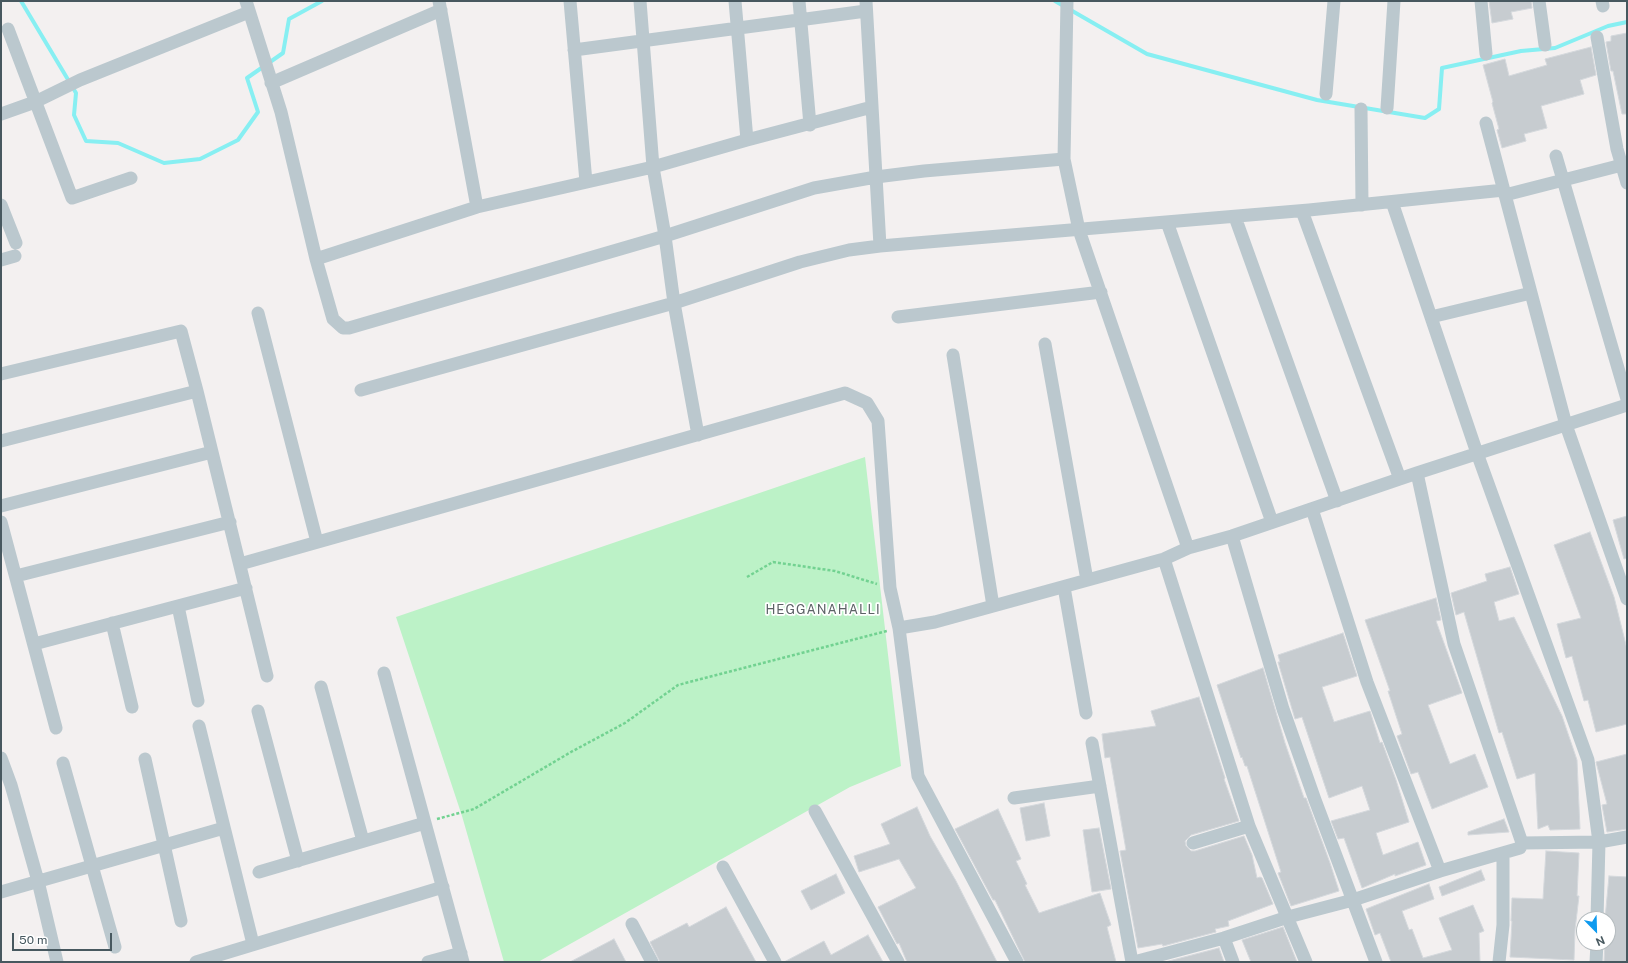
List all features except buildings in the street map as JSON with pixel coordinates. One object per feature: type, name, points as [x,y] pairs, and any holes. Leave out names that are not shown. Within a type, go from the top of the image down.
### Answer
[{"type":"street","points":[[570,1],[586,182]]},
{"type":"street","points":[[640,1],[653,167],[665,236],[674,303],[698,435]]},
{"type":"street","points":[[735,1],[747,140]]},
{"type":"street","points":[[799,1],[810,124]]},
{"type":"street","points":[[1326,94],[1334,1]]},
{"type":"street","points":[[1387,108],[1394,1]]},
{"type":"street","points":[[1481,1],[1486,54]]},
{"type":"street","points":[[1539,1],[1545,45]]},
{"type":"street","points":[[270,78],[440,6],[477,207]]},
{"type":"street","points":[[574,50],[801,20],[866,6],[880,246]]},
{"type":"street","points":[[1,114],[35,102],[79,81],[248,7],[281,112],[316,259],[333,319],[343,328],[349,328],[665,236],[800,191],[924,170],[1064,159]]},
{"type":"street","points":[[1067,7],[1064,159],[1079,230],[1188,548]]},
{"type":"street","points":[[8,30],[72,198],[131,178]]},
{"type":"street","points":[[1597,37],[1617,149],[1627,183]]},
{"type":"street","points":[[316,259],[477,207],[653,167],[747,140],[872,108]]},
{"type":"street","points":[[1361,109],[1362,205]]},
{"type":"street","points":[[1486,123],[1566,425],[1627,599]]},
{"type":"street","points":[[1556,156],[1627,399]]},
{"type":"street","points":[[361,390],[674,303],[800,262],[849,250],[880,246],[1235,217],[1504,192],[1563,180],[1622,165]]},
{"type":"street","points":[[1392,202],[1477,453],[1588,760],[1599,842],[1597,911]]},
{"type":"street","points":[[1,205],[15,250],[1,260]]},
{"type":"street","points":[[1302,211],[1400,478]]},
{"type":"street","points":[[1235,217],[1337,501]]},
{"type":"street","points":[[1166,222],[1272,522]]},
{"type":"street","points":[[898,318],[1101,292]]},
{"type":"street","points":[[1431,317],[1531,293]]},
{"type":"street","points":[[258,313],[317,542]]},
{"type":"street","points":[[1,374],[181,331],[198,391],[267,676]]},
{"type":"street","points":[[1045,344],[1087,580]]},
{"type":"street","points":[[953,354],[993,606]]},
{"type":"street","points":[[1,441],[198,391]]},
{"type":"street","points":[[240,564],[845,392],[866,403],[878,421],[890,588],[899,628],[918,776],[1017,962]]},
{"type":"street","points":[[899,628],[935,622],[1164,559],[1188,548],[1232,536],[1400,478],[1627,405]]},
{"type":"street","points":[[1,506],[212,452]]},
{"type":"street","points":[[1092,743],[1133,962],[1224,938],[1288,917],[1353,900],[1440,871],[1520,848],[1522,843],[1454,644],[1417,473]]},
{"type":"street","points":[[1312,509],[1367,682],[1440,871]]},
{"type":"street","points":[[1,522],[56,728]]},
{"type":"street","points":[[16,576],[230,522]]},
{"type":"street","points":[[1232,536],[1282,709],[1376,962]]},
{"type":"street","points":[[1164,559],[1249,826],[1306,962]]},
{"type":"street","points":[[1064,586],[1086,713]]},
{"type":"street","points":[[34,644],[246,588]]},
{"type":"street","points":[[178,606],[198,701]]},
{"type":"street","points":[[112,623],[132,706]]},
{"type":"street","points":[[384,673],[462,957],[428,962]]},
{"type":"street","points":[[321,688],[363,841]]},
{"type":"street","points":[[258,710],[298,860]]},
{"type":"street","points":[[199,726],[253,944]]},
{"type":"street","points":[[1,758],[11,785],[38,881],[57,962]]},
{"type":"street","points":[[145,759],[181,921]]},
{"type":"street","points":[[63,763],[115,947]]},
{"type":"street","points":[[1014,798],[1100,786]]},
{"type":"street","points":[[815,811],[898,962]]},
{"type":"street","points":[[259,872],[425,823]]},
{"type":"street","points":[[1193,843],[1249,826]]},
{"type":"street","points":[[1,892],[224,828]]},
{"type":"street","points":[[1522,843],[1599,842],[1627,837]]},
{"type":"street","points":[[1500,962],[1504,925],[1503,853]]},
{"type":"street","points":[[723,867],[775,962]]},
{"type":"street","points":[[196,962],[443,887]]},
{"type":"street","points":[[632,924],[652,962]]},
{"type":"street","points":[[1224,938],[1233,962]]},
{"type":"street","points":[[1596,962],[1597,951]]},
{"type":"path","points":[[747,577],[773,562],[834,571],[890,588]]},
{"type":"path","points":[[425,823],[474,809],[570,752],[625,723],[678,685],[899,628]]},
{"type":"green space","points":[[865,457],[901,766],[850,787],[538,962],[504,962],[462,816],[396,617]]},
{"type":"waterway","points":[[21,1],[76,93],[74,115],[86,141],[118,143],[164,163],[200,159],[238,140],[258,112],[247,78],[283,53],[289,19],[322,1]]},
{"type":"waterway","points":[[1055,1],[1147,54],[1317,100],[1425,118],[1439,109],[1442,68],[1521,51],[1555,48],[1608,26],[1627,22]]},
{"type":"district","name":"HEGGANAHALLI","points":[[823,610]]}]
